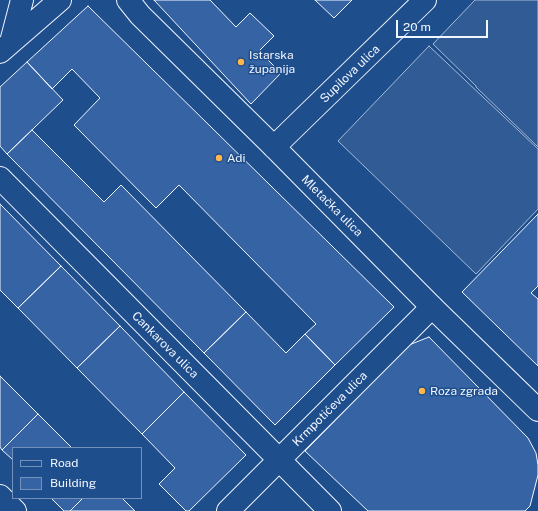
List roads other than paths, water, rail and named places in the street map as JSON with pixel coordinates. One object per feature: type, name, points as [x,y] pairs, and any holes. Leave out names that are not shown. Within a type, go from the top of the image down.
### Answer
[{"type":"street","points":[[6,47],[22,0]]},
{"type":"street","points":[[6,47],[60,0]]},
{"type":"street","name":"Mletačka ulica","points":[[128,0],[140,15],[274,147],[432,307],[538,410]]},
{"type":"street","name":"Supilova ulica","points":[[274,147],[425,0]]},
{"type":"street","name":"Cankarova ulica","points":[[0,178],[330,511]]},
{"type":"street","name":"Krmpotićeva ulica","points":[[228,511],[432,307]]},
{"type":"street","points":[[0,496],[15,511]]},
{"type":"place","name":"Istarska županija","points":[[241,62]]},
{"type":"place","name":"Adi","points":[[219,158]]},
{"type":"place","name":"Roza zgrada","points":[[422,391]]}]
